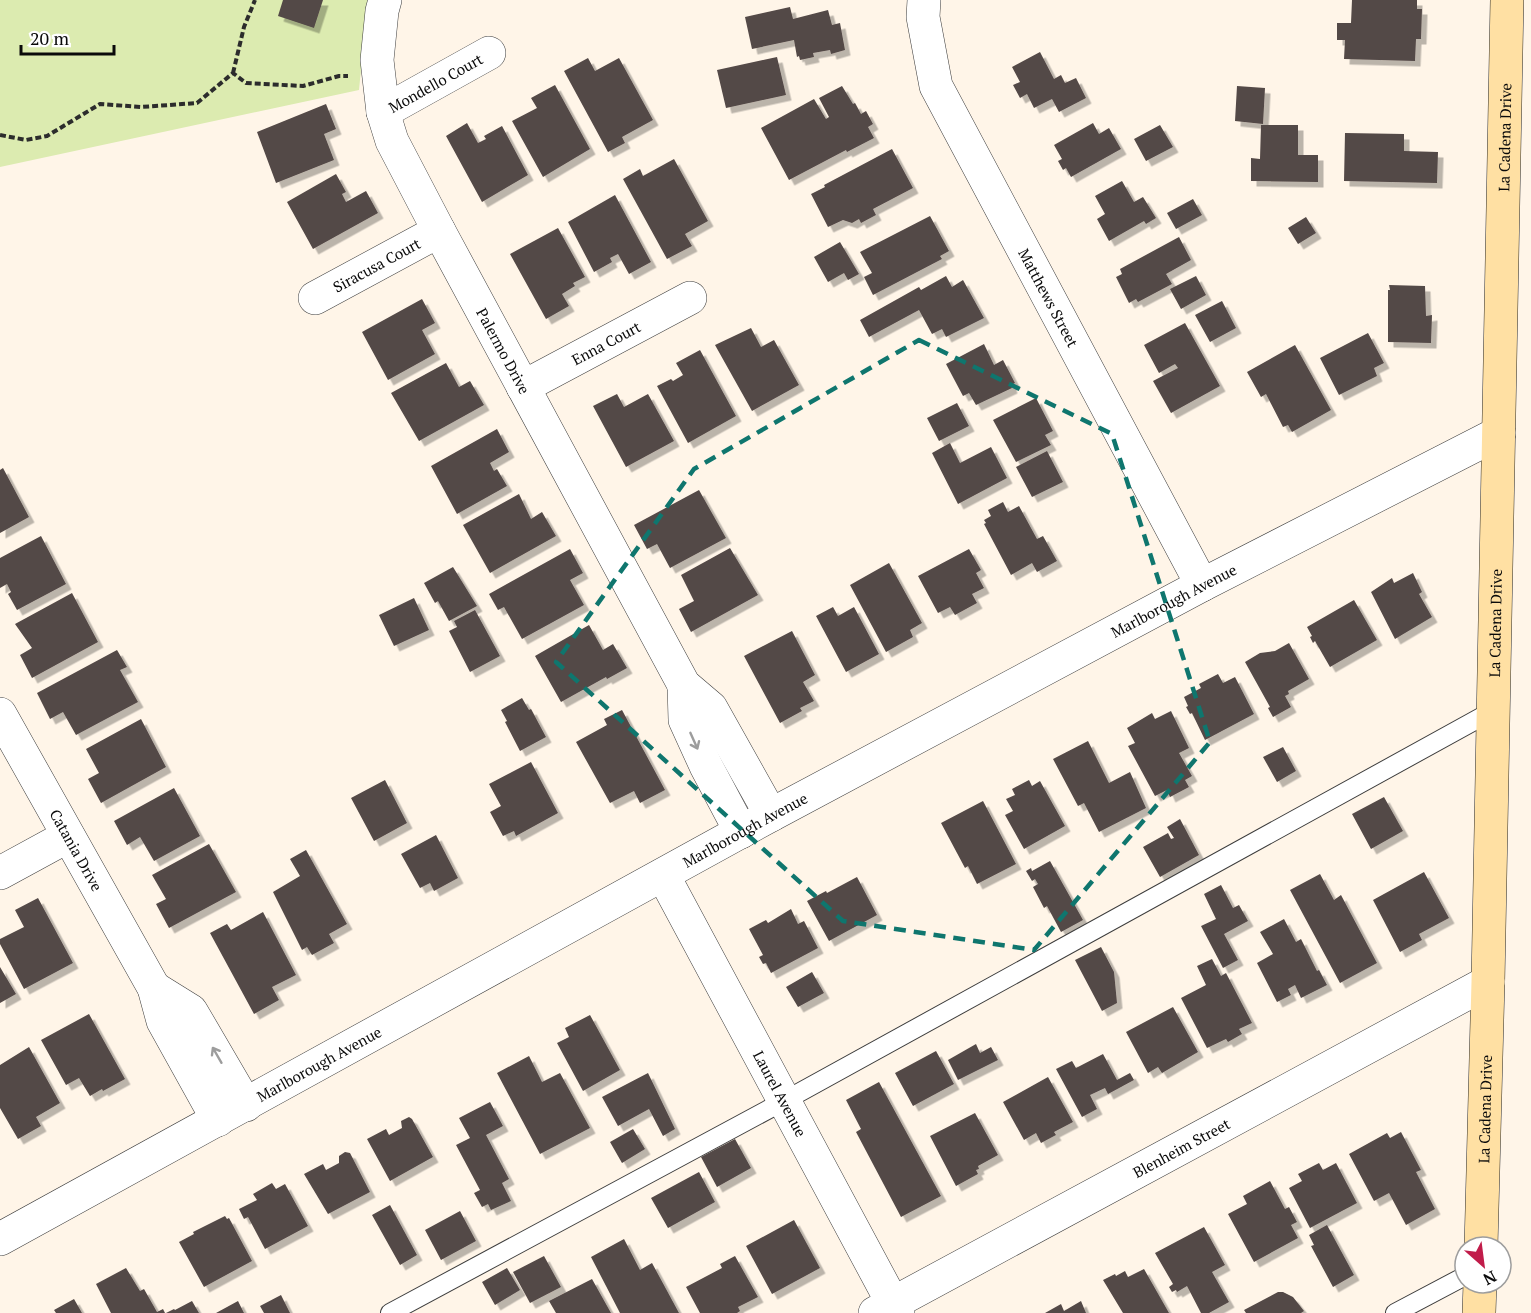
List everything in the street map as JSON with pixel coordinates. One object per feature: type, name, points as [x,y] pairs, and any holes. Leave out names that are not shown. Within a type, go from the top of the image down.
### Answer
[{"type":"street","name":"Palermo Drive","points":[[385,0],[377,60],[383,112],[392,141],[684,685],[711,708],[771,815]]},
{"type":"street","name":"Matthews Street","points":[[924,0],[923,17],[936,86],[1202,585]]},
{"type":"street","name":"La Cadena Drive","points":[[1481,1235],[1507,0]]},
{"type":"street","name":"Mondello Court","points":[[383,112],[489,53]]},
{"type":"street","name":"Siracusa Court","points":[[315,298],[439,231]]},
{"type":"street","name":"Enna Court","points":[[523,387],[690,298]]},
{"type":"street","name":"Marlborough Avenue","points":[[0,1239],[771,815],[1202,585],[1499,433]]},
{"type":"street","name":"Palermo Drive","points":[[684,685],[685,720],[705,766],[741,832]]},
{"type":"street","name":"Catania Drive","points":[[0,714],[154,987],[163,1021],[218,1120]]},
{"type":"street","points":[[0,873],[68,836]]},
{"type":"street","name":"Laurel Avenue","points":[[663,874],[784,1101],[889,1310]]},
{"type":"street","name":"Blenheim Street","points":[[889,1310],[1488,982]]},
{"type":"street","name":"Catania Drive","points":[[154,987],[191,1011],[246,1105]]},
{"type":"street","points":[[1479,1313],[1480,1295]]},
{"type":"lane","points":[[390,1313],[784,1101],[1494,710]]},
{"type":"lane","points":[[1395,1313],[1453,1282]]},
{"type":"path","points":[[0,135],[26,140],[47,136],[100,104],[141,107],[197,103],[233,73],[244,27],[255,0]]},
{"type":"path","points":[[233,73],[246,83],[291,86],[303,86],[339,76],[378,79]]},
{"type":"highlighted area","points":[[919,340],[1112,434],[1210,742],[1034,950],[843,921],[556,662],[694,469]]},
{"type":"green space","points":[[0,0],[368,0],[359,90],[0,167]]},
{"type":"building","points":[[283,0],[323,0],[314,28],[278,16]]},
{"type":"building","points":[[1352,0],[1417,0],[1417,9],[1422,9],[1421,39],[1416,39],[1415,61],[1344,59],[1345,40],[1337,40],[1337,23],[1351,23]]},
{"type":"building","points":[[790,7],[793,19],[828,10],[832,25],[840,23],[845,50],[831,54],[830,50],[813,53],[814,57],[800,60],[799,56],[797,57],[794,40],[752,49],[745,17]]},
{"type":"building","points":[[1040,52],[1054,79],[1061,75],[1065,83],[1076,78],[1086,98],[1059,112],[1052,99],[1034,108],[1027,94],[1020,98],[1013,85],[1020,82],[1012,67]]},
{"type":"building","points":[[777,57],[786,95],[726,108],[717,70]]},
{"type":"building","points":[[588,58],[595,71],[619,58],[653,120],[622,137],[625,143],[608,152],[564,71]]},
{"type":"building","points":[[555,85],[590,149],[543,177],[512,121],[537,108],[531,98]]},
{"type":"building","points":[[842,86],[861,114],[866,111],[873,124],[868,127],[874,138],[789,180],[761,128],[814,99],[826,119],[829,117],[819,98]]},
{"type":"building","points":[[1237,86],[1265,88],[1263,124],[1235,121]]},
{"type":"building","points":[[326,104],[336,129],[324,134],[334,160],[276,183],[257,132]]},
{"type":"building","points":[[467,123],[478,143],[486,139],[484,136],[502,126],[528,175],[482,202],[446,136]]},
{"type":"building","points":[[1093,123],[1099,134],[1109,128],[1121,149],[1071,177],[1058,161],[1062,159],[1054,145]]},
{"type":"building","points":[[1160,125],[1173,147],[1146,161],[1134,139]]},
{"type":"building","points":[[1261,125],[1298,125],[1298,155],[1318,155],[1318,182],[1251,181],[1251,158],[1260,159]]},
{"type":"building","points":[[1345,133],[1404,134],[1404,151],[1438,152],[1437,183],[1344,181]]},
{"type":"building","points":[[892,149],[913,188],[873,209],[876,215],[861,223],[859,219],[852,223],[843,220],[828,227],[811,194]]},
{"type":"building","points":[[674,159],[708,221],[685,234],[692,246],[667,259],[623,179],[640,169],[643,176]]},
{"type":"building","points":[[336,174],[346,192],[342,194],[346,202],[366,191],[378,213],[313,249],[287,202]]},
{"type":"building","points":[[1122,181],[1134,202],[1143,197],[1156,218],[1146,224],[1144,221],[1109,241],[1097,219],[1105,214],[1095,196]]},
{"type":"building","points":[[615,195],[651,262],[629,274],[618,254],[610,258],[612,262],[594,272],[568,222]]},
{"type":"building","points":[[1193,199],[1202,215],[1176,229],[1167,213]]},
{"type":"building","points":[[930,216],[949,251],[940,256],[942,259],[873,295],[864,277],[872,273],[860,252]]},
{"type":"building","points":[[1306,217],[1316,233],[1298,244],[1288,228]]},
{"type":"building","points":[[558,228],[585,277],[573,283],[575,286],[562,294],[569,306],[546,319],[510,254]]},
{"type":"building","points":[[1179,237],[1191,260],[1166,274],[1172,284],[1138,302],[1136,299],[1129,303],[1116,277],[1122,274],[1120,269]]},
{"type":"building","points":[[840,242],[859,274],[848,280],[844,273],[828,282],[814,257]]},
{"type":"building","points":[[946,276],[952,287],[963,280],[984,318],[946,337],[942,329],[932,334],[919,310],[869,337],[860,320],[919,287],[921,290]]},
{"type":"building","points":[[1196,276],[1206,295],[1181,309],[1170,289]]},
{"type":"building","points":[[1389,285],[1425,286],[1426,316],[1432,315],[1431,343],[1388,342]]},
{"type":"building","points":[[422,299],[435,323],[422,330],[435,354],[388,380],[362,332]]},
{"type":"building","points":[[1222,301],[1236,328],[1210,342],[1195,315]]},
{"type":"building","points":[[1185,323],[1220,386],[1171,413],[1153,381],[1178,368],[1175,364],[1159,373],[1144,345]]},
{"type":"building","points":[[751,328],[761,347],[774,340],[799,385],[752,411],[715,345]]},
{"type":"building","points":[[1368,333],[1384,363],[1374,368],[1377,376],[1339,395],[1320,358]]},
{"type":"building","points":[[984,344],[994,365],[1003,360],[1015,383],[1011,385],[1012,388],[976,405],[969,393],[963,396],[946,364]]},
{"type":"building","points":[[1295,345],[1331,410],[1292,432],[1288,425],[1283,427],[1266,394],[1261,397],[1247,372]]},
{"type":"building","points":[[700,350],[736,416],[688,443],[657,386],[683,375],[676,363]]},
{"type":"building","points":[[446,363],[459,387],[470,381],[484,405],[419,441],[391,393]]},
{"type":"building","points":[[617,394],[624,407],[648,394],[674,441],[626,467],[593,406]]},
{"type":"building","points":[[1036,398],[1053,431],[1045,435],[1051,445],[1016,462],[993,420]]},
{"type":"building","points":[[957,403],[969,426],[939,441],[927,418]]},
{"type":"building","points":[[497,429],[509,452],[490,463],[494,471],[497,469],[507,486],[457,514],[431,466]]},
{"type":"building","points":[[950,443],[960,463],[991,447],[1007,478],[958,504],[932,453]]},
{"type":"building","points":[[1047,451],[1063,482],[1032,497],[1016,467]]},
{"type":"building","points":[[3,468],[29,517],[0,533],[0,470]]},
{"type":"building","points":[[699,490],[726,538],[670,568],[657,544],[647,549],[634,525]]},
{"type":"building","points":[[519,494],[531,519],[542,512],[556,536],[490,573],[463,525]]},
{"type":"building","points":[[1003,502],[1008,512],[1019,506],[1037,539],[1043,536],[1057,561],[1037,572],[1032,563],[1011,575],[984,524],[986,523],[984,520],[991,516],[988,510]]},
{"type":"building","points":[[41,536],[66,584],[17,610],[8,594],[11,592],[7,584],[0,588],[0,558]]},
{"type":"building","points":[[730,548],[758,595],[691,632],[679,609],[694,601],[681,575]]},
{"type":"building","points":[[570,549],[583,573],[570,580],[584,605],[522,639],[504,607],[498,610],[489,594]]},
{"type":"building","points":[[969,549],[981,570],[976,573],[984,588],[972,594],[977,603],[955,615],[950,607],[938,613],[918,576]]},
{"type":"building","points":[[889,563],[922,623],[910,630],[913,637],[886,652],[850,585]]},
{"type":"building","points":[[453,567],[477,606],[449,621],[438,601],[435,603],[424,583]]},
{"type":"building","points":[[1413,573],[1422,592],[1419,594],[1432,617],[1395,639],[1371,592],[1392,578],[1394,583]]},
{"type":"building","points":[[72,593],[98,642],[32,678],[20,655],[32,648],[15,624]]},
{"type":"building","points":[[414,598],[429,630],[394,646],[379,615]]},
{"type":"building","points":[[1354,600],[1377,640],[1330,667],[1315,641],[1313,643],[1307,627]]},
{"type":"building","points":[[833,607],[838,616],[854,607],[879,654],[846,672],[816,616]]},
{"type":"building","points":[[475,610],[500,656],[470,672],[449,631],[457,627],[454,621]]},
{"type":"building","points":[[589,625],[603,650],[613,644],[627,668],[561,702],[535,656]]},
{"type":"building","points":[[792,631],[815,675],[803,682],[814,701],[800,708],[802,711],[780,723],[744,656]]},
{"type":"building","points":[[1289,643],[1309,679],[1288,691],[1289,694],[1285,696],[1291,707],[1273,717],[1268,708],[1270,707],[1245,662],[1260,653],[1275,651]]},
{"type":"building","points":[[117,650],[127,667],[120,670],[138,702],[76,735],[63,712],[50,719],[37,693]]},
{"type":"building","points":[[1218,674],[1223,683],[1235,677],[1254,714],[1205,740],[1192,713],[1190,714],[1186,707],[1188,706],[1184,697],[1201,688],[1199,684]]},
{"type":"building","points":[[522,698],[529,710],[531,709],[546,737],[520,751],[501,710]]},
{"type":"building","points":[[622,710],[665,790],[640,803],[634,791],[610,803],[576,742],[607,725],[604,719]]},
{"type":"building","points":[[1171,711],[1189,748],[1179,753],[1192,776],[1185,780],[1189,787],[1170,797],[1167,790],[1155,796],[1128,746],[1135,743],[1127,728],[1152,713],[1155,719]]},
{"type":"building","points":[[141,719],[166,767],[101,803],[88,779],[99,773],[86,749]]},
{"type":"building","points":[[1088,741],[1109,783],[1130,772],[1146,808],[1099,832],[1084,803],[1078,806],[1053,759]]},
{"type":"building","points":[[1283,747],[1296,771],[1277,782],[1263,757]]},
{"type":"building","points":[[531,762],[558,813],[516,836],[514,831],[503,836],[490,812],[501,806],[489,784]]},
{"type":"building","points":[[385,780],[407,823],[374,841],[351,798]]},
{"type":"building","points":[[1029,780],[1032,786],[1040,781],[1065,826],[1024,849],[1005,815],[1013,811],[1006,799],[1015,795],[1012,789]]},
{"type":"building","points":[[174,788],[200,836],[154,861],[140,837],[127,845],[114,821]]},
{"type":"building","points":[[1384,797],[1403,831],[1371,849],[1352,814]]},
{"type":"building","points":[[983,801],[1016,864],[977,884],[968,866],[965,868],[941,823]]},
{"type":"building","points":[[1180,819],[1199,855],[1160,877],[1143,847],[1168,833],[1171,839],[1174,838],[1167,827]]},
{"type":"building","points":[[436,835],[458,878],[434,891],[430,883],[420,888],[401,854]]},
{"type":"building","points":[[209,844],[236,892],[169,928],[156,904],[166,899],[152,875]]},
{"type":"building","points":[[306,850],[347,924],[329,934],[334,943],[312,955],[307,947],[302,950],[273,892],[300,876],[290,859]]},
{"type":"building","points":[[1050,861],[1083,920],[1061,932],[1047,906],[1044,908],[1033,887],[1038,884],[1035,879],[1032,881],[1026,871],[1031,868],[1032,871]]},
{"type":"building","points":[[1424,872],[1449,918],[1419,934],[1422,940],[1400,952],[1373,900]]},
{"type":"building","points":[[1320,874],[1334,900],[1341,895],[1377,963],[1340,983],[1290,890]]},
{"type":"building","points":[[857,877],[877,915],[829,941],[807,901]]},
{"type":"building","points":[[1221,885],[1233,908],[1239,905],[1248,921],[1224,934],[1238,960],[1223,968],[1201,926],[1216,919],[1204,894]]},
{"type":"building","points":[[38,898],[73,963],[24,989],[0,944],[0,939],[24,927],[15,910]]},
{"type":"building","points":[[791,909],[798,924],[804,921],[818,948],[771,973],[766,963],[763,964],[759,957],[763,955],[749,929],[766,920],[768,923]]},
{"type":"building","points":[[263,912],[296,975],[272,987],[279,1000],[254,1014],[210,933],[227,924],[231,930]]},
{"type":"building","points":[[1284,919],[1296,942],[1301,939],[1317,971],[1319,970],[1327,985],[1301,998],[1295,985],[1288,989],[1291,995],[1277,1002],[1257,963],[1273,954],[1260,932]]},
{"type":"building","points":[[1101,947],[1114,972],[1117,1003],[1102,1011],[1075,960]]},
{"type":"building","points":[[1212,959],[1221,976],[1226,973],[1252,1023],[1239,1029],[1242,1034],[1228,1042],[1226,1039],[1207,1048],[1181,998],[1206,985],[1197,966]]},
{"type":"building","points":[[0,967],[16,994],[0,1003]]},
{"type":"building","points":[[812,972],[824,993],[798,1007],[786,987]]},
{"type":"building","points":[[1173,1007],[1198,1052],[1162,1073],[1158,1067],[1148,1073],[1126,1032]]},
{"type":"building","points":[[89,1014],[125,1079],[90,1096],[79,1078],[66,1085],[41,1040]]},
{"type":"building","points":[[590,1015],[620,1070],[583,1091],[557,1043],[569,1037],[565,1028]]},
{"type":"building","points":[[976,1044],[980,1053],[991,1047],[998,1060],[958,1080],[948,1060]]},
{"type":"building","points":[[29,1047],[60,1103],[36,1117],[41,1126],[18,1139],[0,1108],[0,1065]]},
{"type":"building","points":[[936,1051],[954,1084],[913,1106],[895,1073]]},
{"type":"building","points":[[1103,1054],[1117,1080],[1130,1073],[1134,1080],[1108,1094],[1105,1088],[1090,1095],[1097,1109],[1082,1117],[1056,1069],[1072,1061],[1076,1068]]},
{"type":"building","points":[[529,1056],[542,1082],[560,1073],[590,1128],[540,1154],[497,1073]]},
{"type":"building","points":[[648,1073],[675,1129],[663,1136],[649,1109],[618,1126],[602,1097]]},
{"type":"building","points":[[1048,1077],[1073,1122],[1054,1132],[1056,1135],[1041,1143],[1036,1133],[1024,1140],[1003,1102]]},
{"type":"building","points":[[879,1082],[941,1196],[901,1217],[856,1132],[861,1129],[846,1100]]},
{"type":"building","points":[[490,1102],[503,1126],[486,1135],[509,1179],[502,1183],[511,1201],[491,1210],[488,1204],[482,1207],[474,1193],[480,1190],[456,1145],[470,1138],[459,1118]]},
{"type":"building","points":[[975,1113],[998,1155],[978,1166],[979,1169],[976,1170],[978,1174],[956,1186],[930,1136]]},
{"type":"building","points":[[409,1117],[433,1157],[390,1181],[367,1139],[386,1129],[389,1135],[402,1128],[401,1121]]},
{"type":"building","points":[[633,1129],[645,1149],[622,1163],[610,1142]]},
{"type":"building","points":[[1401,1132],[1421,1170],[1416,1172],[1435,1209],[1406,1225],[1389,1193],[1374,1201],[1349,1154],[1387,1133],[1390,1138]]},
{"type":"building","points":[[735,1139],[751,1168],[717,1187],[701,1157]]},
{"type":"building","points":[[345,1152],[350,1153],[370,1192],[328,1214],[304,1174],[323,1164],[326,1170],[339,1163],[339,1156]]},
{"type":"building","points":[[1319,1163],[1323,1170],[1336,1163],[1357,1203],[1310,1228],[1289,1188],[1302,1181],[1298,1174]]},
{"type":"building","points":[[699,1172],[715,1202],[668,1228],[651,1198]]},
{"type":"building","points":[[1270,1181],[1285,1209],[1289,1207],[1297,1222],[1291,1225],[1298,1238],[1254,1262],[1228,1214],[1247,1204],[1243,1196]]},
{"type":"building","points":[[272,1183],[276,1189],[285,1184],[308,1226],[265,1249],[248,1217],[244,1219],[239,1209],[257,1200],[253,1194]]},
{"type":"building","points":[[390,1205],[417,1255],[400,1265],[372,1215]]},
{"type":"building","points":[[460,1211],[476,1241],[441,1260],[425,1230]]},
{"type":"building","points":[[225,1216],[229,1218],[252,1261],[204,1287],[179,1242],[194,1234],[193,1232]]},
{"type":"building","points":[[794,1220],[820,1268],[772,1294],[746,1246]]},
{"type":"building","points":[[1327,1225],[1354,1275],[1333,1287],[1311,1246],[1314,1245],[1309,1235]]},
{"type":"building","points":[[1204,1227],[1225,1265],[1212,1272],[1229,1302],[1209,1313],[1201,1313],[1187,1286],[1177,1292],[1176,1290],[1172,1292],[1169,1287],[1173,1284],[1155,1253]]},
{"type":"building","points":[[624,1239],[640,1270],[652,1263],[679,1313],[620,1313],[591,1257]]},
{"type":"building","points":[[544,1256],[561,1287],[530,1303],[513,1272]]},
{"type":"building","points":[[735,1256],[758,1297],[738,1307],[740,1311],[737,1313],[700,1313],[686,1287],[722,1268],[720,1264]]},
{"type":"building","points":[[126,1268],[140,1291],[144,1289],[157,1312],[163,1309],[165,1313],[111,1313],[96,1284]]},
{"type":"building","points":[[507,1268],[520,1290],[495,1305],[482,1282]]},
{"type":"building","points":[[1144,1269],[1169,1313],[1123,1313],[1103,1280],[1125,1271],[1128,1277]]},
{"type":"building","points":[[592,1279],[611,1313],[556,1313],[549,1301]]},
{"type":"building","points":[[1278,1292],[1293,1297],[1304,1311],[1301,1313],[1246,1313],[1244,1310]]},
{"type":"building","points":[[281,1295],[290,1313],[264,1313],[260,1306]]},
{"type":"building","points":[[74,1299],[82,1313],[56,1313],[54,1310]]},
{"type":"building","points":[[192,1301],[199,1313],[166,1313],[175,1310]]},
{"type":"building","points":[[238,1301],[244,1313],[216,1313]]},
{"type":"building","points":[[1081,1301],[1086,1313],[1045,1313],[1061,1304],[1064,1311]]}]
